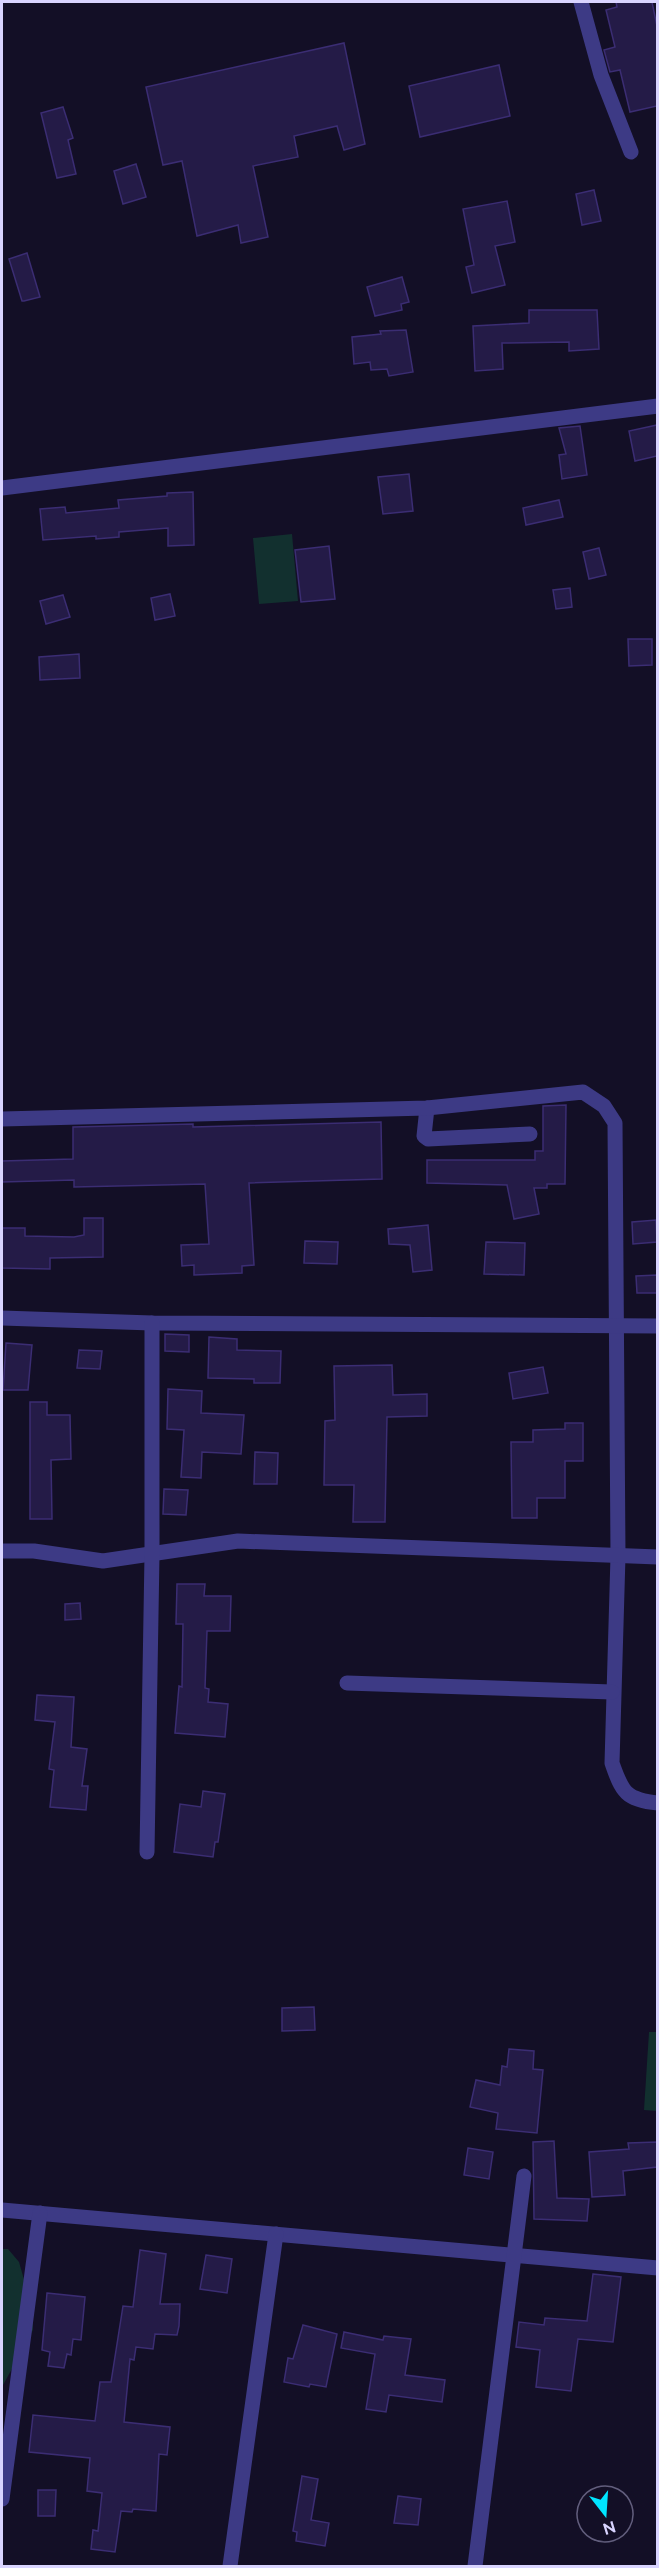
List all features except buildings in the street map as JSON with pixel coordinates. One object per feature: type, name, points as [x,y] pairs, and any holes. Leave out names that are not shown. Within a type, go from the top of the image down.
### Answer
[{"type":"street","points":[[581,2],[601,75],[631,152]]},
{"type":"street","points":[[2,488],[657,406]]},
{"type":"street","points":[[2,1119],[427,1108],[583,1092],[604,1106],[615,1123],[618,1556],[612,1692],[612,1763],[619,1784],[637,1801],[657,1803]]},
{"type":"street","points":[[427,1108],[424,1136],[428,1139],[530,1134]]},
{"type":"street","points":[[2,1318],[152,1323],[657,1326]]},
{"type":"street","points":[[147,1852],[152,1555],[152,1323]]},
{"type":"street","points":[[2,1551],[34,1551],[103,1561],[238,1541],[657,1557]]},
{"type":"street","points":[[347,1683],[612,1692]]},
{"type":"street","points":[[474,2566],[525,2176]]},
{"type":"street","points":[[2,2210],[657,2268]]},
{"type":"street","points":[[2,2499],[40,2213]]},
{"type":"street","points":[[230,2566],[276,2234]]},
{"type":"green space","points":[[292,534],[298,601],[259,604],[253,538]]},
{"type":"green space","points":[[649,2032],[657,2032],[657,2111],[644,2110]]},
{"type":"green space","points":[[2,2249],[8,2249],[19,2262],[33,2311],[33,2330],[2,2387]]}]
